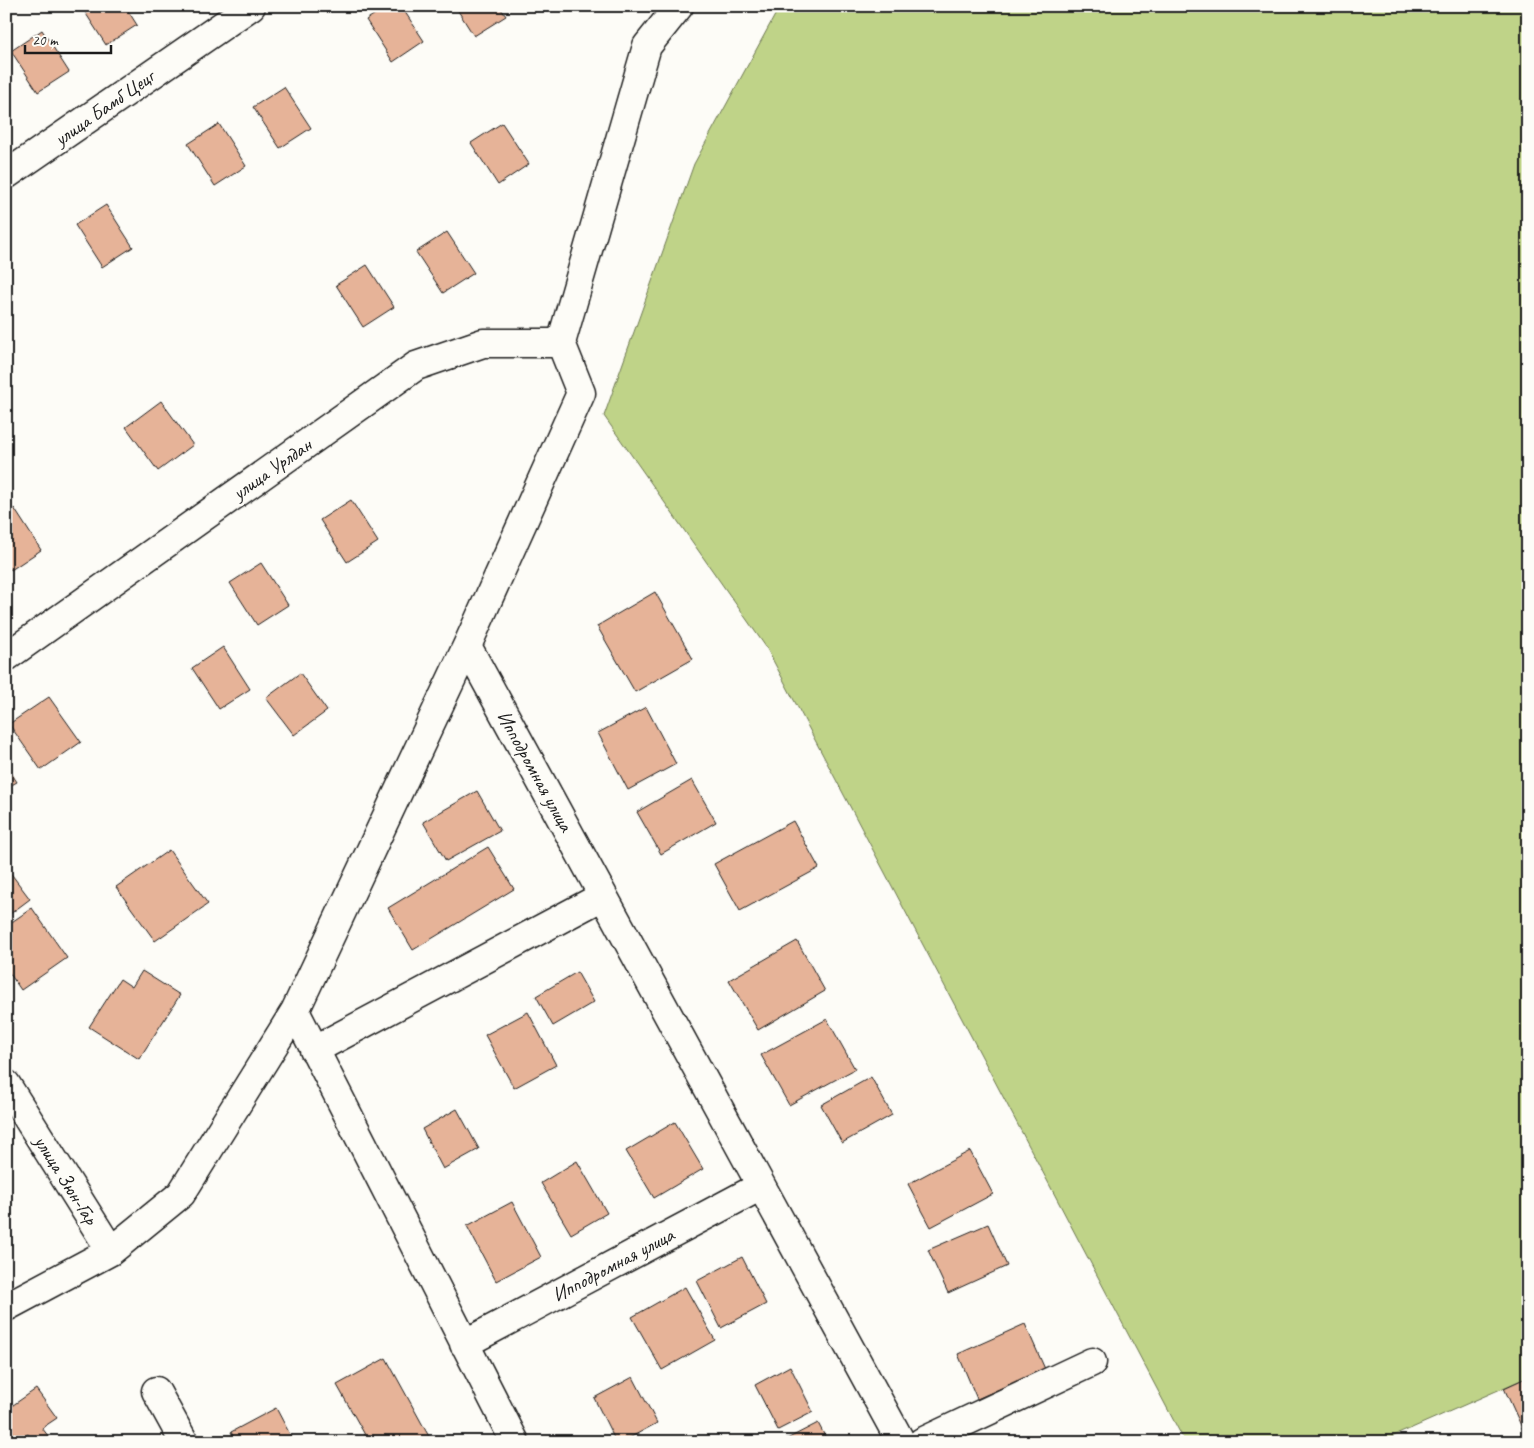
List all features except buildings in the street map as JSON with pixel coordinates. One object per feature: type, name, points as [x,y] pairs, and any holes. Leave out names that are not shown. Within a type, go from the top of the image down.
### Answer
[{"type":"street","name":"улица Бамб Цецг","points":[[6,175],[251,6]]},
{"type":"street","points":[[6,1307],[111,1251],[181,1194],[294,1011],[467,646],[581,393],[561,343],[647,46],[679,6]]},
{"type":"street","name":"улица Урлдан","points":[[6,657],[416,366],[483,343],[561,343]]},
{"type":"street","name":"Ипподромная улица","points":[[467,646],[901,1442]]},
{"type":"street","points":[[314,1050],[603,896]]},
{"type":"street","points":[[294,1011],[514,1442]]},
{"type":"street","name":"улица Зюн-Гар","points":[[6,1084],[111,1251]]},
{"type":"street","name":"Ипподромная улица","points":[[464,1344],[761,1186]]},
{"type":"street","points":[[922,1442],[1092,1362]]},
{"type":"street","points":[[156,1391],[184,1442]]},
{"type":"green space","points":[[780,6],[1528,6],[1528,1377],[1380,1442],[1185,1442],[766,647],[604,416],[694,164]]}]
